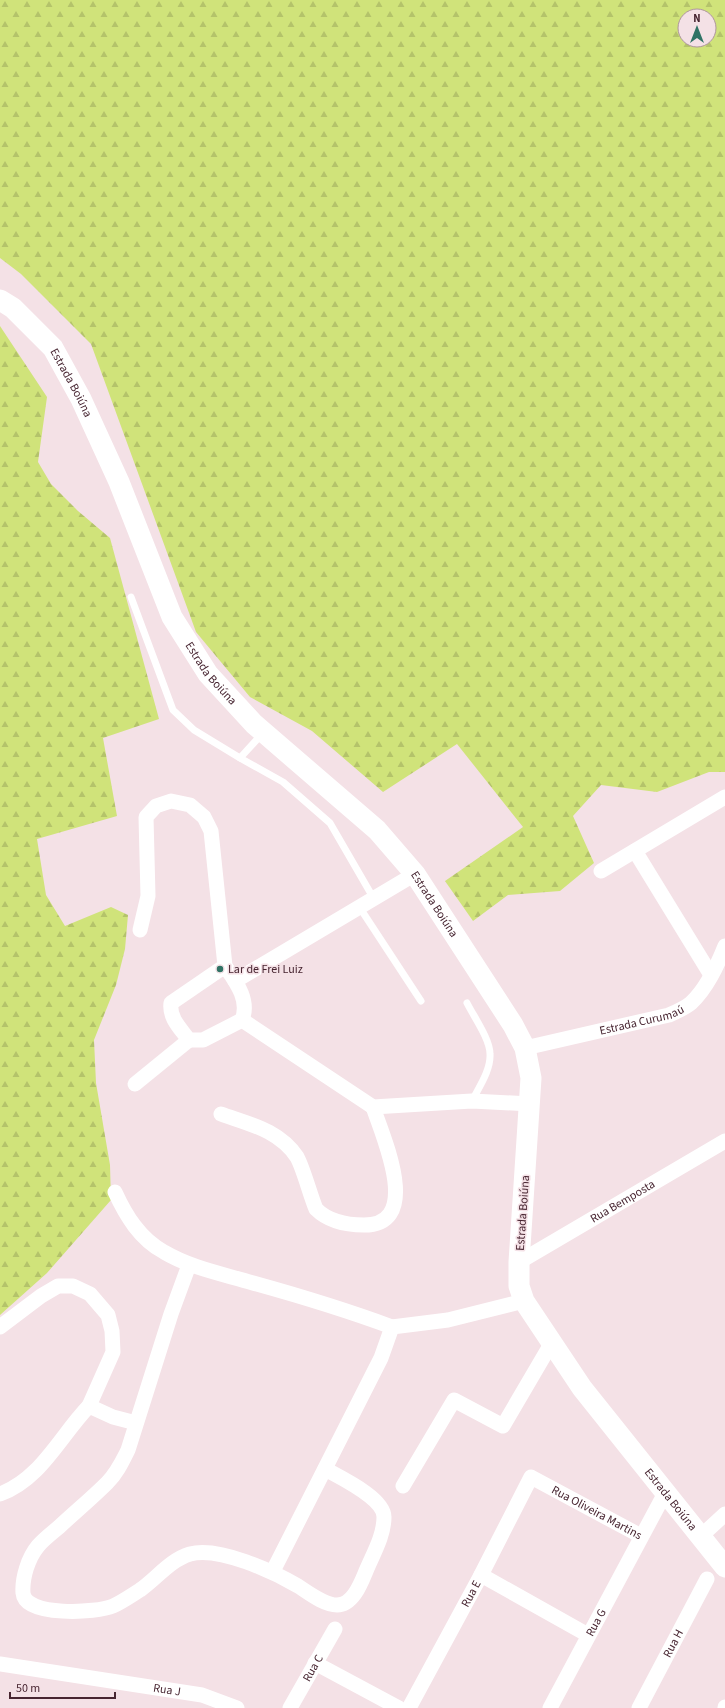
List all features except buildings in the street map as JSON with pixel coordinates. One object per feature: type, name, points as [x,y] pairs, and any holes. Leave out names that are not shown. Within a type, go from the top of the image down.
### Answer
[{"type":"street","name":"Estrada Boiúna","points":[[0,300],[13,308],[52,348],[82,399],[119,482],[172,617],[208,674],[263,732],[377,830],[415,874],[506,1013],[525,1048],[531,1078],[519,1262],[519,1286],[524,1301],[551,1344],[582,1388],[725,1567]]},
{"type":"street","points":[[601,871],[725,797]]},
{"type":"street","points":[[135,1084],[189,1040],[203,1040],[242,1020],[246,1009],[243,997],[225,966],[210,831],[204,817],[190,805],[171,801],[156,806],[146,817],[145,839],[148,896],[140,930]]},
{"type":"street","points":[[635,851],[711,975]]},
{"type":"street","points":[[235,981],[415,874]]},
{"type":"street","name":"Estrada Curumaú","points":[[525,1048],[669,1016],[690,1004],[704,988],[725,946]]},
{"type":"street","points":[[189,1040],[172,1017],[170,1011],[171,1003],[225,966]]},
{"type":"street","points":[[221,1114],[268,1130],[282,1139],[297,1158],[316,1209],[322,1214],[350,1225],[373,1225],[386,1219],[394,1210],[397,1186],[389,1155],[373,1108],[242,1020]]},
{"type":"street","points":[[373,1108],[472,1101],[530,1104]]},
{"type":"street","name":"Rua Bemposta","points":[[519,1262],[725,1141]]},
{"type":"street","points":[[115,1192],[124,1213],[142,1236],[163,1252],[189,1264],[344,1309],[392,1327],[448,1320],[524,1301]]},
{"type":"street","points":[[189,1264],[171,1314],[128,1450],[120,1467],[108,1482],[38,1546],[29,1561],[24,1577],[23,1595],[25,1599],[34,1606],[54,1610],[83,1612],[112,1607],[142,1589],[170,1565],[190,1554],[214,1553],[273,1571],[326,1602],[338,1605],[346,1602],[358,1590],[384,1527],[384,1512],[376,1500],[325,1469]]},
{"type":"street","points":[[0,1327],[41,1296],[58,1286],[73,1286],[90,1294],[108,1315],[112,1331],[113,1352],[89,1406],[75,1420],[40,1468],[20,1484],[0,1494]]},
{"type":"street","points":[[273,1571],[381,1358],[392,1327]]},
{"type":"street","points":[[403,1486],[454,1400],[503,1426],[551,1344]]},
{"type":"street","points":[[89,1406],[113,1417],[136,1423]]},
{"type":"street","name":"Rua Oliveira Martins","points":[[531,1478],[641,1536],[665,1493]]},
{"type":"street","name":"Rua E","points":[[409,1708],[481,1575],[531,1478]]},
{"type":"street","points":[[700,1537],[725,1514]]},
{"type":"street","name":"Rua G","points":[[550,1708],[641,1536]]},
{"type":"street","points":[[481,1575],[588,1634]]},
{"type":"street","name":"Rua H","points":[[639,1708],[707,1579]]},
{"type":"street","name":"Rua C","points":[[290,1708],[335,1629]]},
{"type":"street","points":[[315,1663],[378,1703],[399,1708]]},
{"type":"street","name":"Rua J","points":[[0,1664],[202,1695],[237,1708]]},
{"type":"lane","points":[[131,597],[173,710],[194,730],[240,758],[284,782],[330,823],[374,899]]},
{"type":"lane","points":[[240,758],[263,732]]},
{"type":"lane","points":[[360,908],[421,1002]]},
{"type":"lane","points":[[467,1003],[488,1045],[490,1055],[488,1069],[472,1101]]},
{"type":"green space","points":[[0,0],[725,0],[725,772],[709,772],[657,792],[601,785],[573,816],[594,863],[560,891],[508,895],[473,921],[445,881],[523,827],[457,744],[383,792],[312,731],[250,697],[196,632],[91,344],[21,274],[0,258]]},
{"type":"green space","points":[[0,326],[47,397],[38,462],[51,484],[78,511],[110,538],[159,719],[103,738],[117,816],[37,839],[46,895],[65,926],[111,907],[128,915],[125,949],[116,985],[94,1040],[96,1083],[110,1165],[111,1200],[47,1273],[0,1315]]},
{"type":"place","name":"Lar de Frei Luiz","points":[[220,969]]}]
